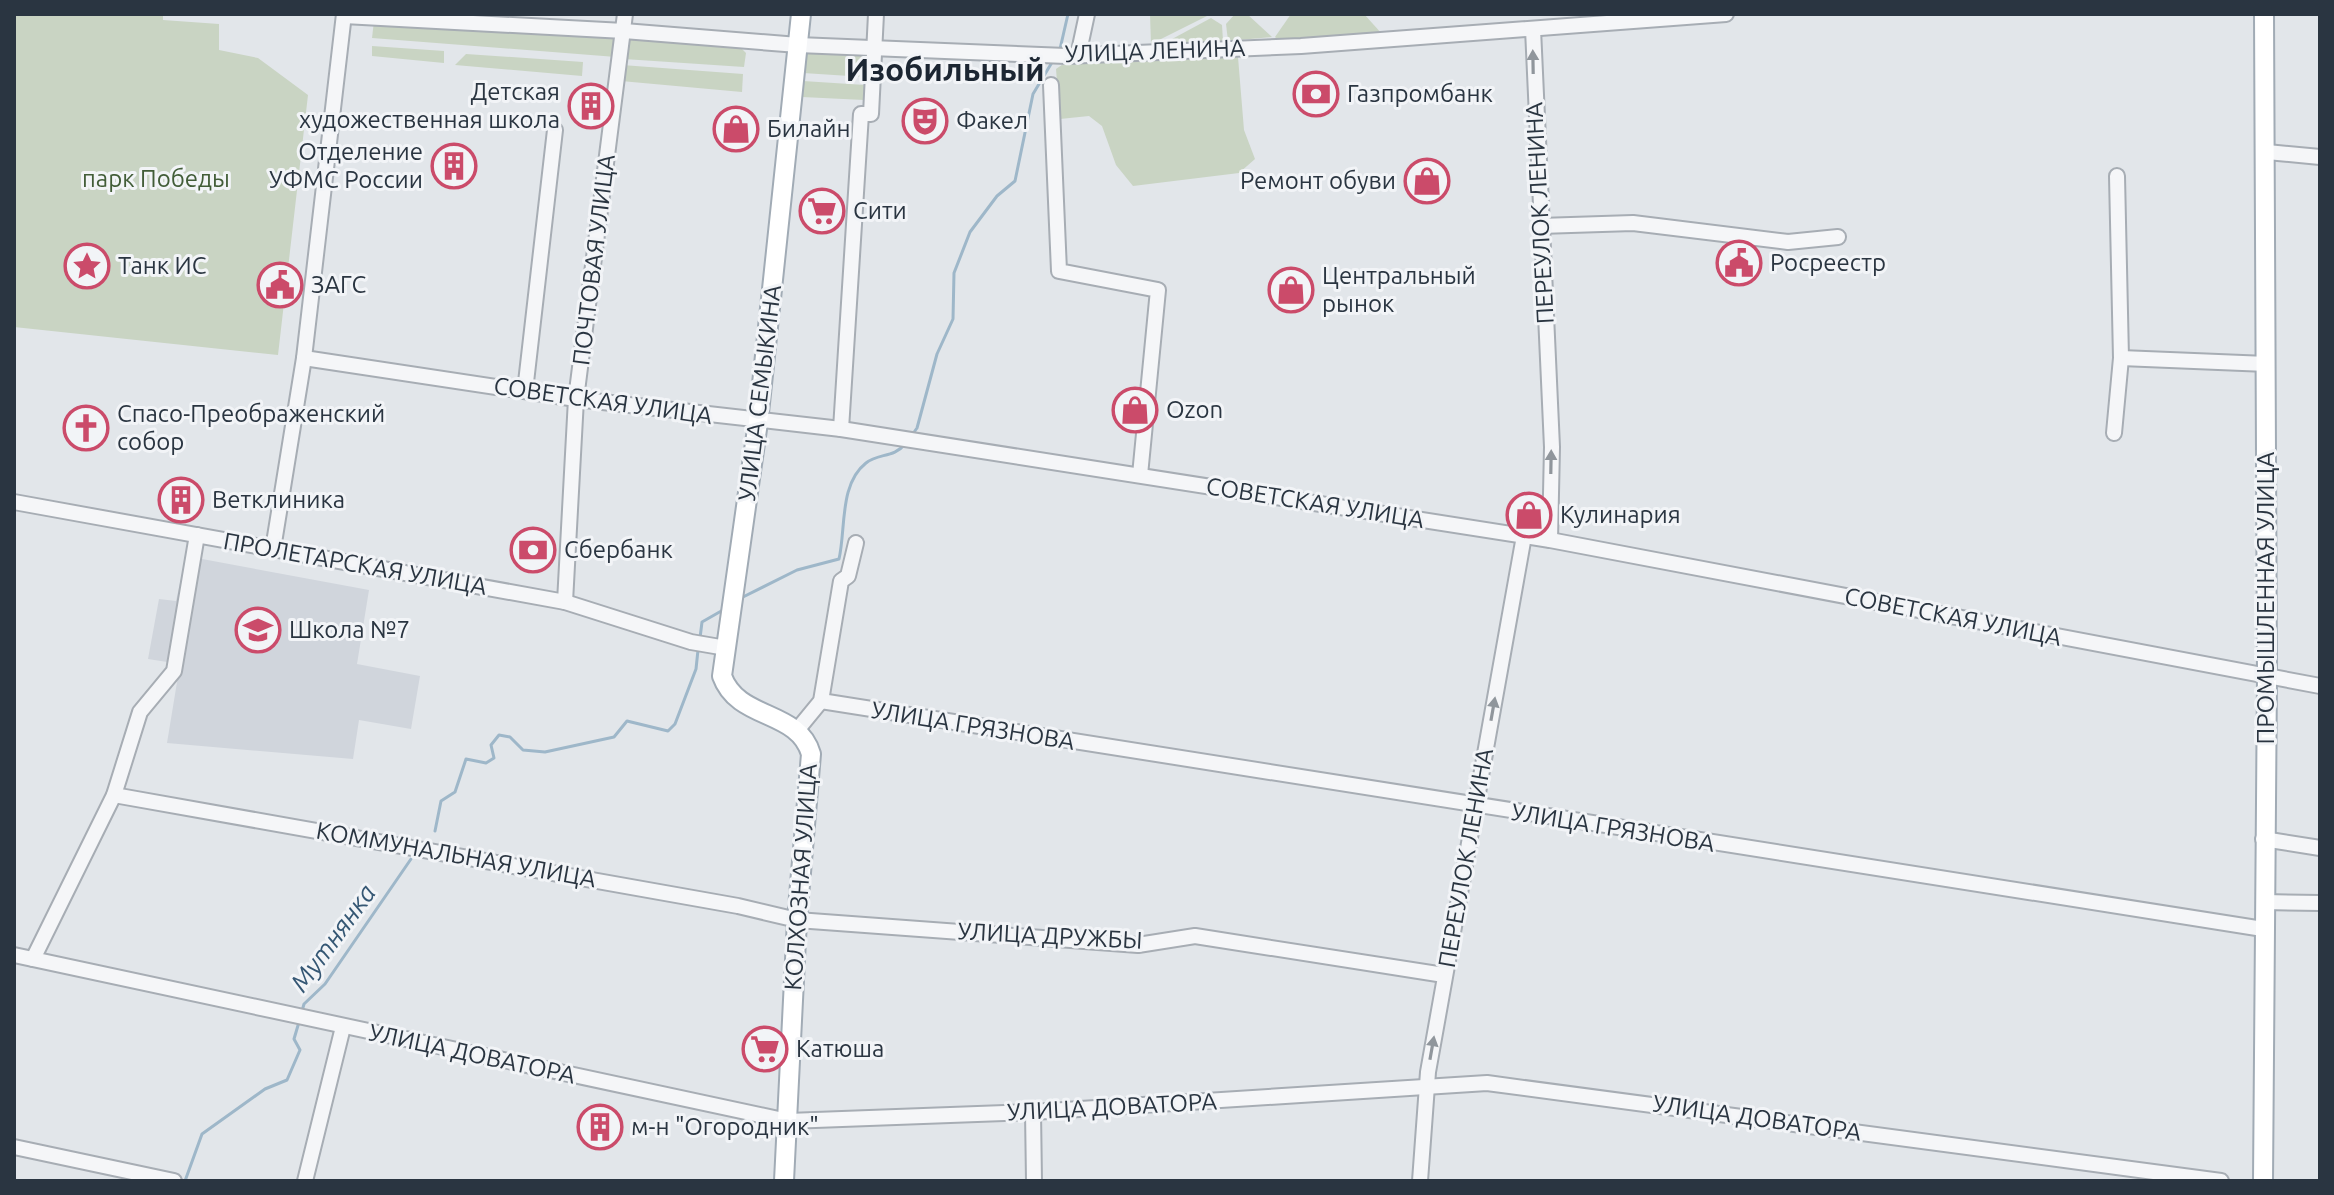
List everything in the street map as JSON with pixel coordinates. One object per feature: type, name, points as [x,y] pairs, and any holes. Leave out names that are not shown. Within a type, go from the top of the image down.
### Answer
[{"type":"main road","name":"УЛИЦА СЕМЫКИНА","points":[[798,729],[734,699],[722,676],[758,422],[801,14]]},
{"type":"main road","name":"ПРОМЫШЛЕННАЯ УЛИЦА","points":[[2263,1181],[2263,839],[2267,676],[2264,14]]},
{"type":"main road","name":"КОЛХОЗНАЯ УЛИЦА","points":[[784,1181],[797,920],[811,754],[807,739],[798,729]]},
{"type":"street","name":"ПОЧТОВАЯ УЛИЦА","points":[[565,602],[576,399],[625,14]]},
{"type":"street","points":[[841,429],[861,114],[871,114],[876,14]]},
{"type":"street","points":[[1072,56],[1087,14]]},
{"type":"street","name":"ПЕРЕУЛОК ЛЕНИНА","points":[[1523,14],[1528,30],[1552,447],[1550,540]]},
{"type":"street","name":"УЛИЦА ЛЕНИНА","points":[[344,15],[624,31],[798,45],[1072,56],[1301,46],[1726,14]]},
{"type":"street","points":[[273,549],[304,358],[344,15]]},
{"type":"street","points":[[1051,85],[1059,271],[1158,290],[1140,475]]},
{"type":"street","points":[[525,391],[555,130]]},
{"type":"street","points":[[2267,152],[2320,157]]},
{"type":"street","points":[[2114,433],[2121,358],[2117,176]]},
{"type":"street","points":[[1540,226],[1633,223],[1788,242],[1838,237]]},
{"type":"street","name":"СОВЕТСКАЯ УЛИЦА","points":[[304,358],[576,399],[841,429],[1550,540],[2320,686]]},
{"type":"street","points":[[2121,358],[2267,364]]},
{"type":"street","name":"ПРОЛЕТАРСКАЯ УЛИЦА","points":[[14,502],[565,602],[697,643],[726,648]]},
{"type":"street","points":[[33,959],[114,795],[140,712],[174,671],[197,535]]},
{"type":"street","name":"ПЕРЕУЛОК ЛЕНИНА","points":[[1420,1181],[1428,1072],[1524,536]]},
{"type":"street","name":"КОЛХОЗНАЯ УЛИЦА","points":[[798,729],[821,701],[841,581],[848,576],[856,543]]},
{"type":"street","name":"УЛИЦА ГРЯЗНОВА","points":[[821,701],[1476,807],[2263,929]]},
{"type":"street","name":"КОММУНАЛЬНАЯ УЛИЦА","points":[[114,795],[738,906],[797,920]]},
{"type":"street","points":[[2263,839],[2320,848]]},
{"type":"street","points":[[2264,902],[2320,903]]},
{"type":"street","name":"УЛИЦА ДРУЖБЫ","points":[[797,920],[1138,945],[1195,936],[1444,975]]},
{"type":"street","name":"УЛИЦА ДОВАТОРА","points":[[14,955],[788,1121],[1033,1112],[1429,1084],[1487,1083],[2221,1181]]},
{"type":"street","points":[[305,1181],[343,1027]]},
{"type":"street","points":[[1033,1112],[1034,1181]]},
{"type":"street","points":[[14,1147],[174,1181]]},
{"type":"shaded area","name":"Школа №7","points":[[186,556],[369,590],[357,664],[420,676],[411,729],[359,720],[353,759],[167,743],[180,664],[148,659],[159,599],[176,601]]},
{"type":"green space","name":"парк Победы","points":[[14,14],[163,14],[163,20],[219,24],[219,50],[258,58],[308,95],[278,355],[14,327]]},
{"type":"green space","points":[[1150,14],[1209,14],[1209,15],[1151,44]]},
{"type":"green space","points":[[1235,14],[1247,14],[1272,37],[1228,41],[1226,24]]},
{"type":"green space","points":[[1291,14],[1364,14],[1382,34],[1277,39],[1275,37]]},
{"type":"green space","points":[[1211,18],[1222,25],[1223,41],[1161,45]]},
{"type":"green space","points":[[374,21],[617,35],[616,57],[372,38]]},
{"type":"green space","points":[[626,38],[738,45],[746,53],[744,67],[624,59]]},
{"type":"green space","points":[[372,46],[444,51],[444,63],[372,56]]},
{"type":"green space","points":[[805,52],[867,55],[865,77],[803,73]]},
{"type":"green space","points":[[466,54],[583,62],[582,76],[455,65]]},
{"type":"green space","points":[[1238,57],[1244,130],[1255,159],[1239,173],[1133,186],[1116,165],[1102,126],[1089,116],[1060,119],[1056,69],[1066,62]]},
{"type":"green space","points":[[622,65],[743,74],[742,92],[621,81]]},
{"type":"green space","points":[[803,81],[865,85],[864,100],[802,97]]},
{"type":"waterway","name":"Мутнянка","points":[[1060,49],[1068,14]]},
{"type":"waterway","name":"Мутнянка","points":[[912,435],[917,428],[937,354],[953,319],[954,273],[970,232],[997,196],[1015,181],[1033,94],[1054,59]]},
{"type":"waterway","name":"Мутнянка","points":[[739,599],[797,570],[839,559],[847,495],[857,472],[871,460],[896,451],[905,444]]},
{"type":"waterway","name":"Мутнянка","points":[[700,638],[702,622],[723,610]]},
{"type":"waterway","name":"Мутнянка","points":[[435,831],[441,801],[455,792],[466,759],[486,763],[494,758],[491,745],[499,735],[510,737],[523,750],[545,752],[614,737],[627,721],[668,731],[675,724],[696,669],[698,650]]},
{"type":"waterway","name":"Мутнянка","points":[[302,1011],[304,1004],[325,984],[411,859]]},
{"type":"waterway","name":"Мутнянка","points":[[185,1181],[202,1134],[265,1089],[287,1080],[300,1050],[294,1039],[299,1022]]},
{"type":"place","name":"Газпромбанк","points":[[1316,94]]},
{"type":"place","name":"Детская художественная школа","points":[[591,106]]},
{"type":"place","name":"Факел","points":[[925,121]]},
{"type":"place","name":"Билайн","points":[[736,129]]},
{"type":"place","name":"Отделение УФМС России","points":[[454,166]]},
{"type":"place","name":"Ремонт обуви","points":[[1427,181]]},
{"type":"place","name":"Сити","points":[[822,211]]},
{"type":"place","name":"Росреестр","points":[[1739,263]]},
{"type":"place","name":"Танк ИС","points":[[87,266]]},
{"type":"place","name":"ЗАГС","points":[[280,285]]},
{"type":"place","name":"Центральный рынок","points":[[1291,290]]},
{"type":"place","name":"Ozon","points":[[1135,410]]},
{"type":"place","name":"Спасо-Преображенский собор","points":[[86,428]]},
{"type":"place","name":"Ветклиника","points":[[181,500]]},
{"type":"place","name":"Кулинария","points":[[1529,515]]},
{"type":"place","name":"Сбербанк","points":[[533,550]]},
{"type":"place","name":"Школа №7","points":[[258,630]]},
{"type":"place","name":"Катюша","points":[[765,1049]]},
{"type":"place","name":"м-н \"Огородник\"","points":[[600,1127]]},
{"type":"district","name":"Изобильный","points":[[945,70]]}]
